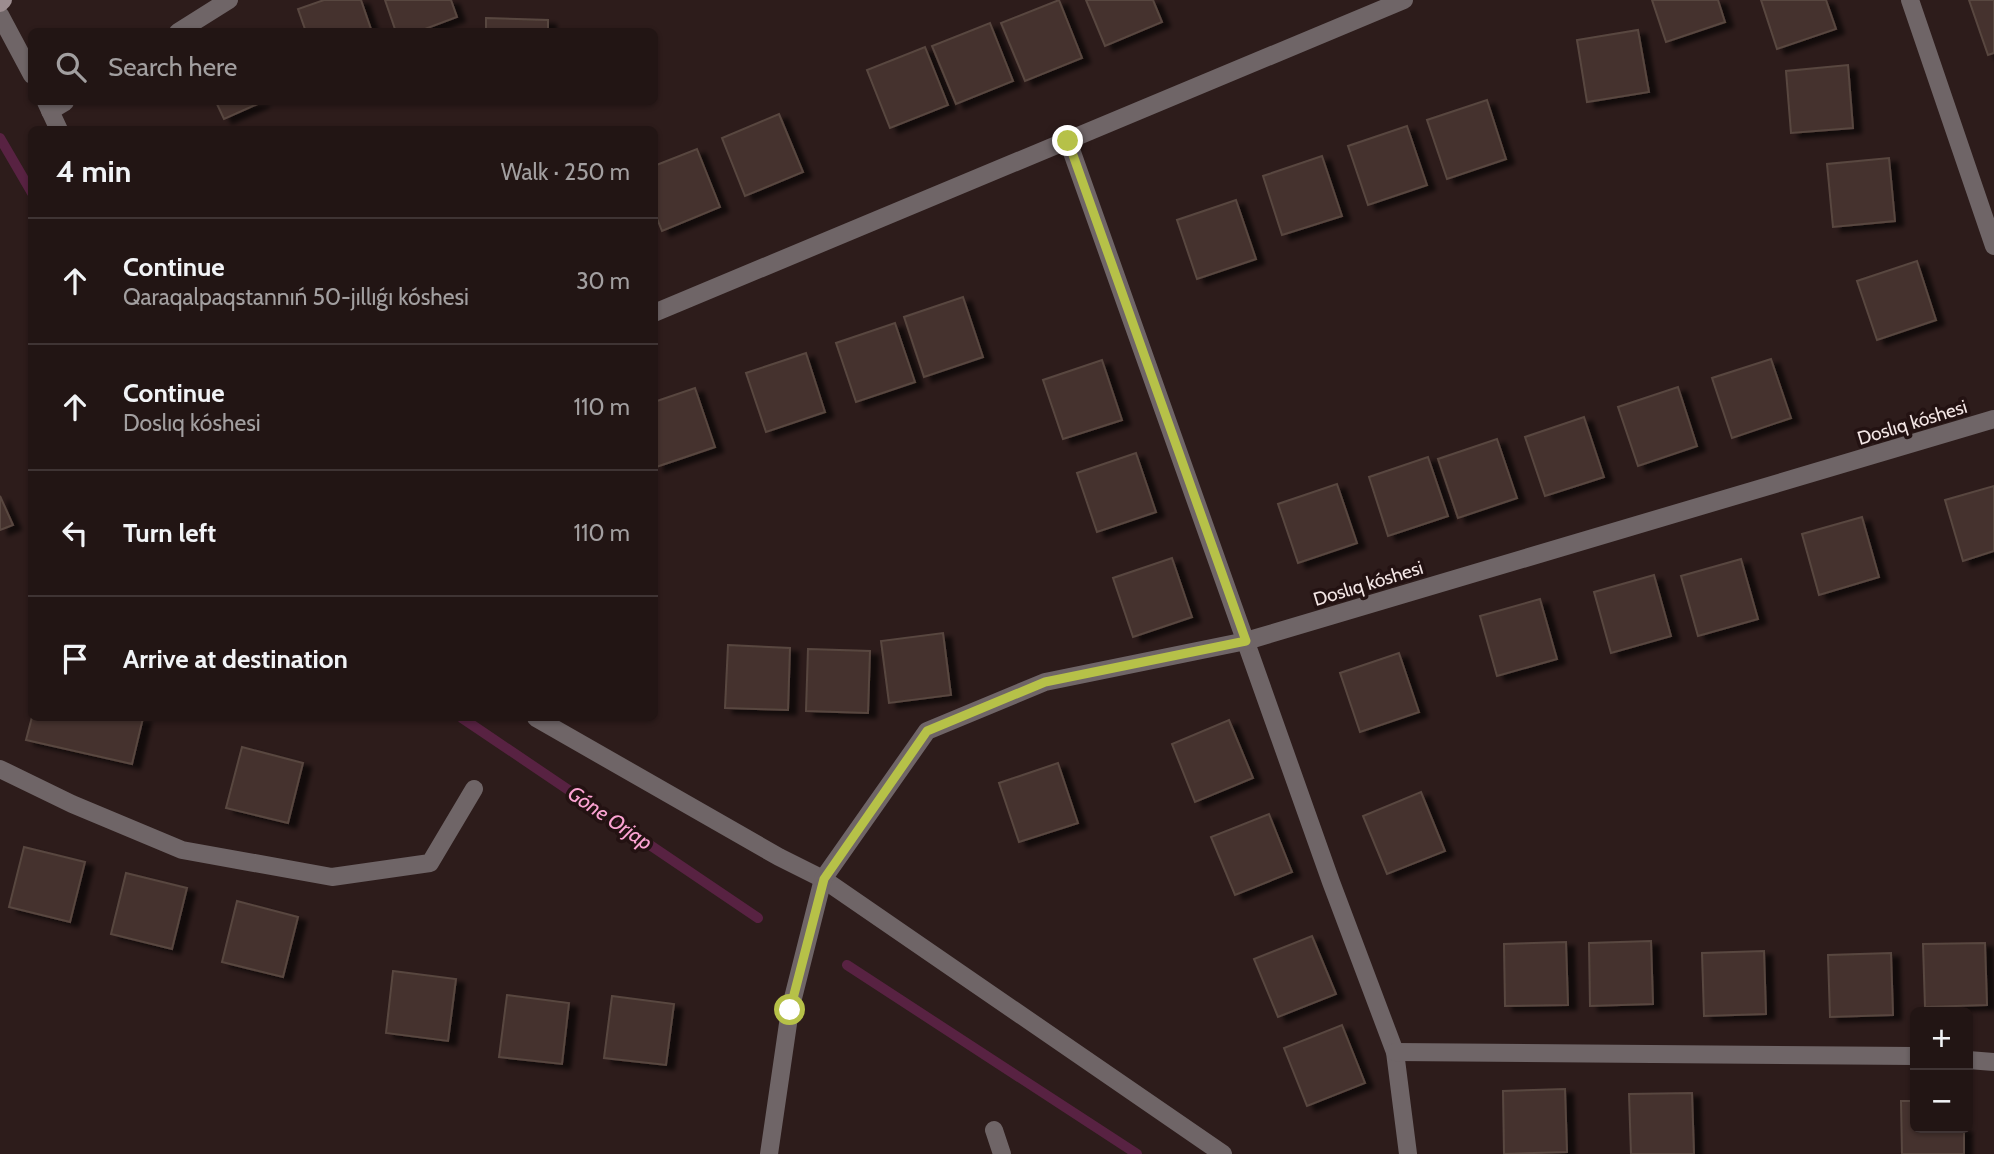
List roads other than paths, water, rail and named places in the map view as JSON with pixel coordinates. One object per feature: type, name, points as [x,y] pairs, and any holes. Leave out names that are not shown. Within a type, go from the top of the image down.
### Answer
[{"type":"street","points":[[184,28],[229,0]]},
{"type":"street","points":[[658,311],[1404,0]]},
{"type":"street","points":[[1910,0],[1994,246]]},
{"type":"street","points":[[0,15],[28,68]]},
{"type":"street","points":[[54,105],[58,126]]},
{"type":"street","points":[[1068,141],[1331,882],[1395,1052],[1408,1154]]},
{"type":"street","name":"Doslıq kóshesi","points":[[824,879],[927,731],[1045,682],[1246,641],[1994,419]]},
{"type":"street","points":[[541,721],[779,857],[824,879],[1223,1154]]},
{"type":"street","points":[[0,769],[72,804],[181,849],[332,877],[430,863],[474,789]]},
{"type":"street","points":[[769,1154],[790,1010],[824,879]]},
{"type":"street","points":[[1395,1052],[1910,1056]]},
{"type":"street","points":[[1973,1060],[1994,1062]]},
{"type":"street","points":[[994,1130],[1002,1154]]},
{"type":"waterway","name":"Góne Orjap","points":[[0,138],[28,186]]},
{"type":"waterway","name":"Góne Orjap","points":[[466,721],[758,918]]},
{"type":"waterway","name":"Góne Orjap","points":[[847,965],[1137,1154]]}]
